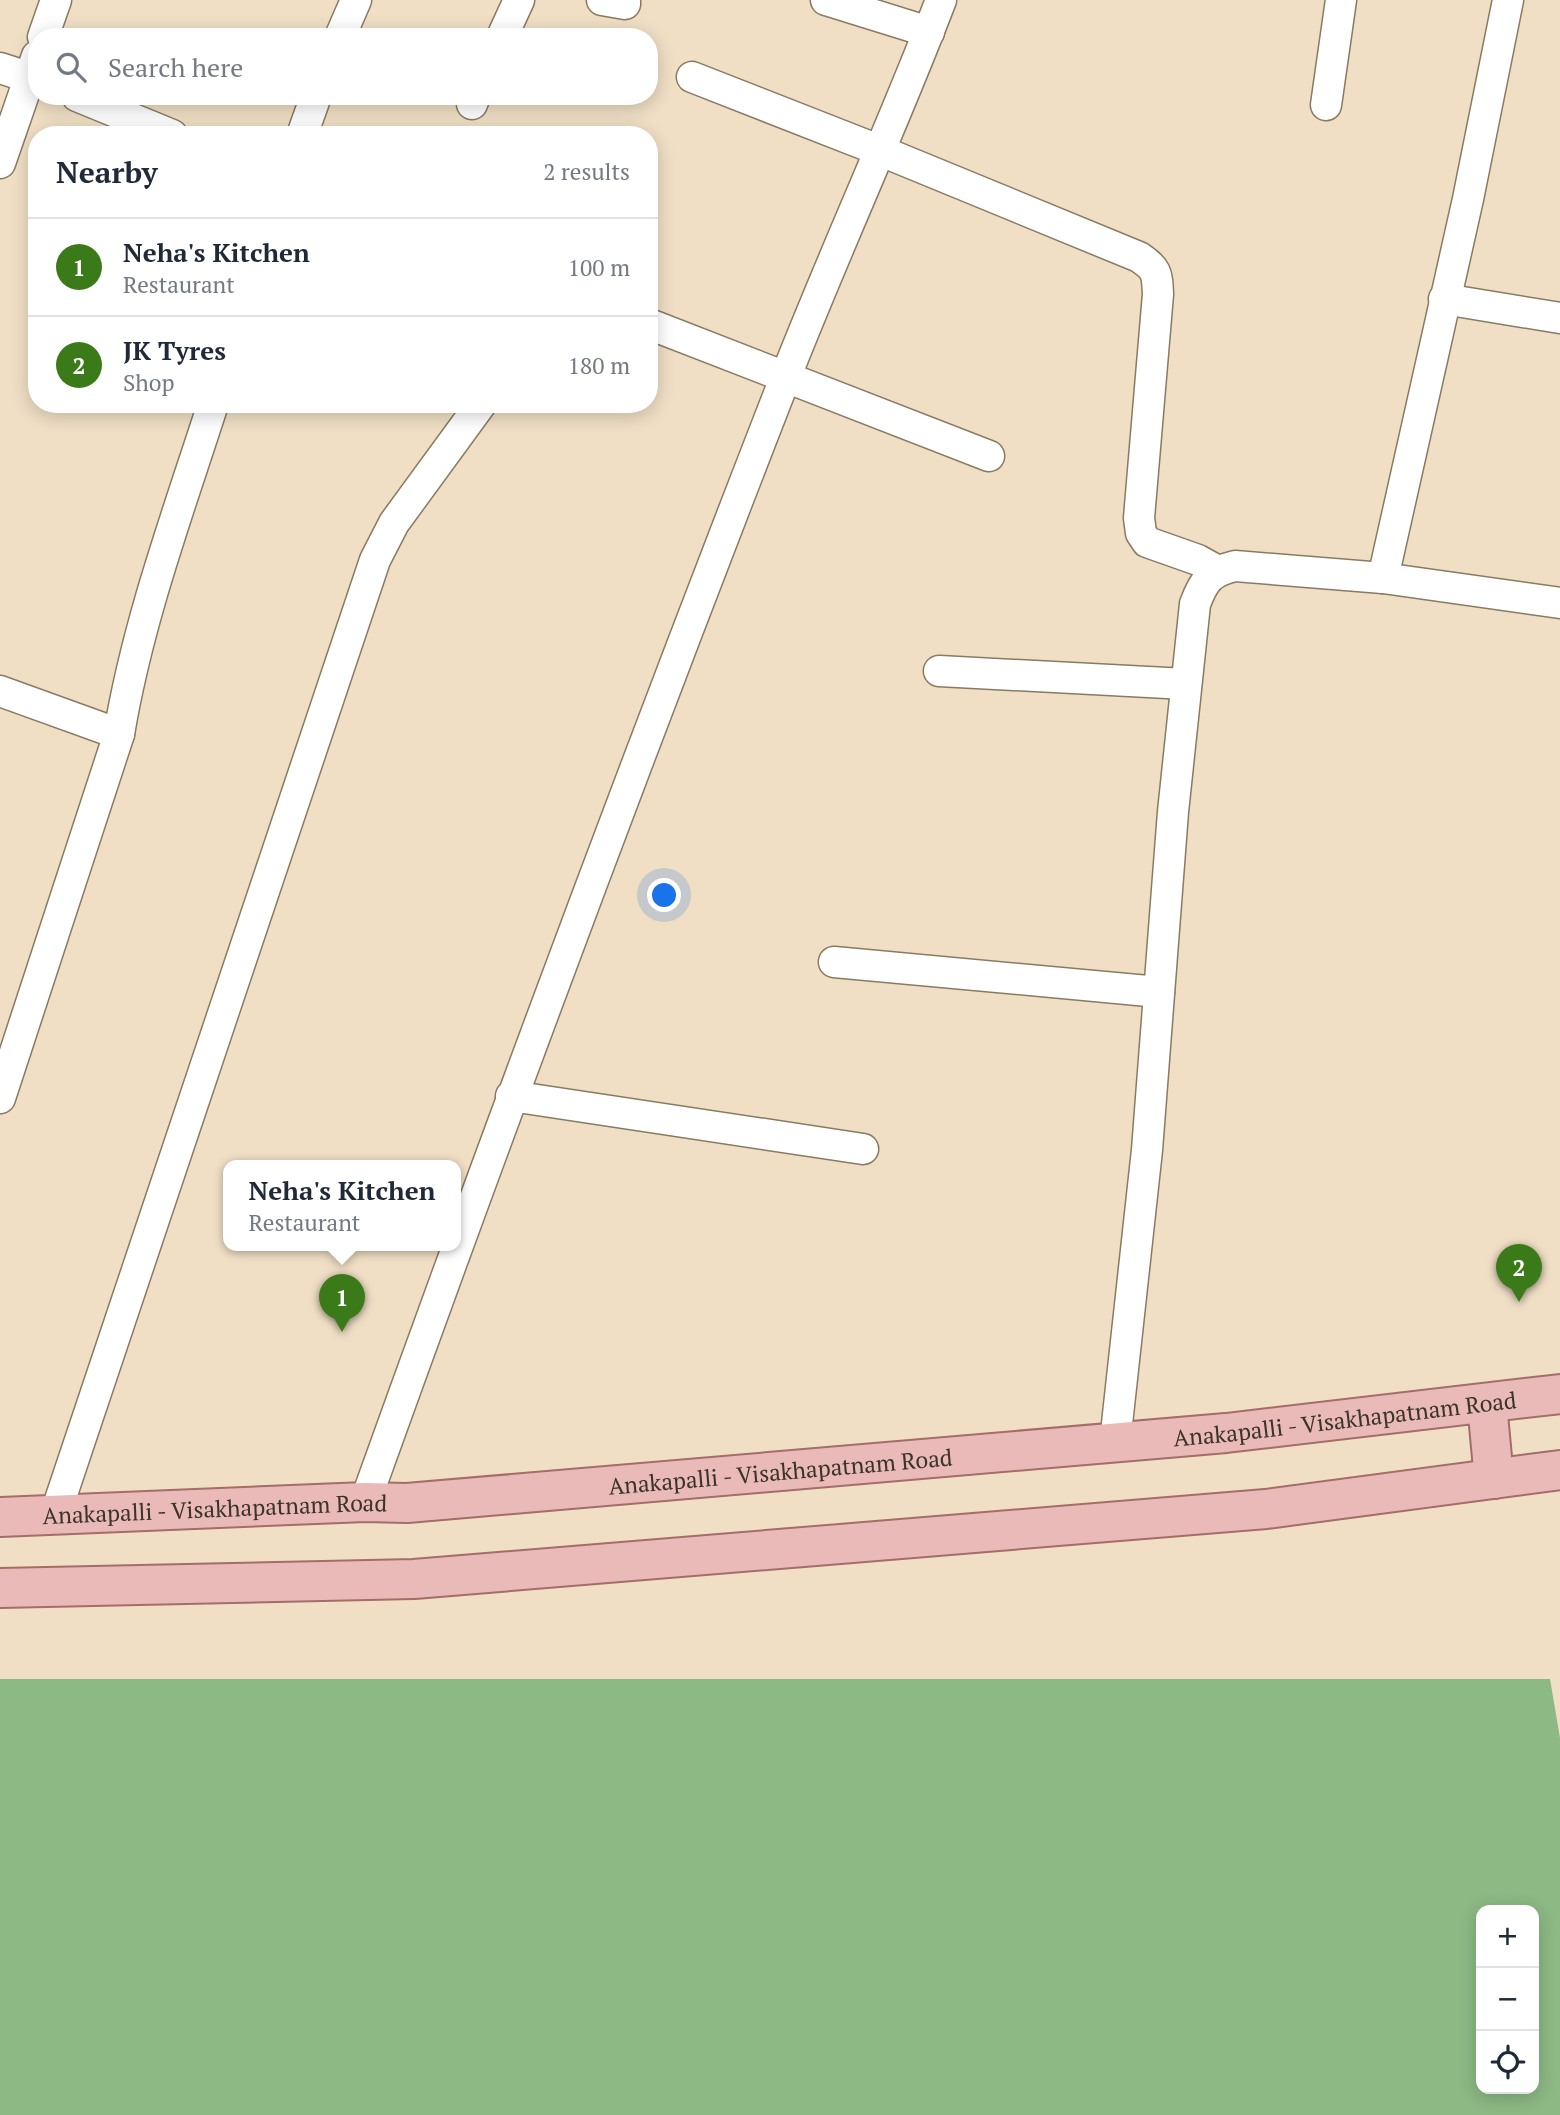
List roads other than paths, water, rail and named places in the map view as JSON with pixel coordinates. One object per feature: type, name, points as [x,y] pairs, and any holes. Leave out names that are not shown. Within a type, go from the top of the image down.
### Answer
[{"type":"main road","name":"Anakapalli - Visakhapatnam Road","points":[[0,1517],[365,1502],[407,1503],[1226,1433],[1560,1394]]},
{"type":"main road","points":[[1487,1404],[1494,1479]]},
{"type":"main road","points":[[0,1588],[414,1579],[1266,1509],[1560,1470]]},
{"type":"street","points":[[46,28],[56,0]]},
{"type":"street","points":[[344,28],[356,0]]},
{"type":"street","points":[[506,28],[519,0]]},
{"type":"street","points":[[602,0],[625,4],[625,0]]},
{"type":"street","points":[[826,0],[929,32]]},
{"type":"street","points":[[461,1235],[511,1096],[785,377],[881,151],[941,0]]},
{"type":"street","points":[[1326,105],[1341,0]]},
{"type":"street","points":[[1383,578],[1489,100],[1507,0]]},
{"type":"street","points":[[0,68],[28,70]]},
{"type":"street","points":[[692,77],[881,151],[1139,257],[1151,265],[1157,275],[1158,294],[1139,518],[1141,534],[1147,542],[1184,554],[1216,570]]},
{"type":"street","points":[[0,163],[28,87]]},
{"type":"street","points":[[99,105],[150,126]]},
{"type":"street","points":[[305,126],[313,105]]},
{"type":"street","points":[[1444,299],[1560,318]]},
{"type":"street","points":[[658,328],[989,456]]},
{"type":"street","points":[[0,1098],[120,734],[127,685],[145,615],[210,413]]},
{"type":"street","points":[[55,1515],[376,560],[394,523],[474,413]]},
{"type":"street","points":[[1115,1442],[1146,1150],[1173,812],[1195,604],[1202,585],[1216,570],[1235,566],[1383,578],[1560,603]]},
{"type":"street","points":[[939,671],[1186,684]]},
{"type":"street","points":[[0,691],[120,734]]},
{"type":"street","points":[[834,962],[1159,992]]},
{"type":"street","points":[[511,1096],[863,1149]]},
{"type":"street","points":[[365,1502],[455,1251]]},
{"type":"place","name":"JK Tyres","points":[[1519,1302]]},
{"type":"place","name":"Neha's Kitchen","points":[[342,1332]]}]
